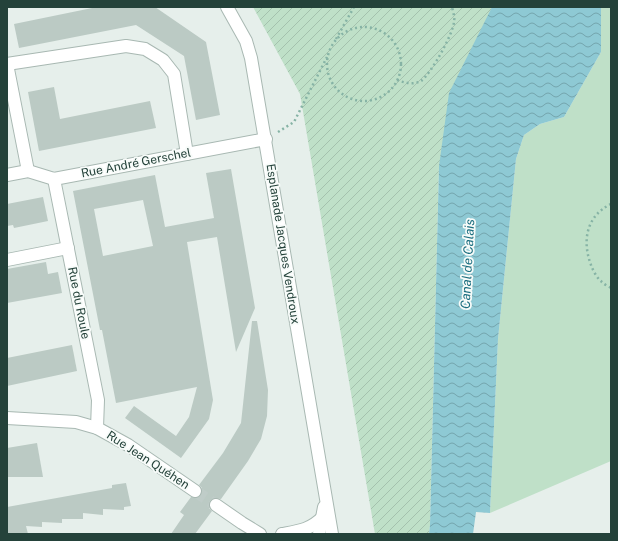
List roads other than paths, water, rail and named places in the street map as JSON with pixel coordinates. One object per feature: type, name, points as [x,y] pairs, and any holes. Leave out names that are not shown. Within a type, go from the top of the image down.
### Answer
[{"type":"street","name":"Esplanade Jacques Vendroux","points":[[227,7],[246,41],[251,58],[332,534]]},
{"type":"street","points":[[28,171],[7,64],[126,46],[145,49],[163,60],[174,74],[187,154]]},
{"type":"street","name":"Rue André Gerschel","points":[[7,175],[28,171],[54,179],[266,139]]},
{"type":"street","name":"Rue du Roule","points":[[54,179],[98,400],[97,428]]},
{"type":"street","points":[[7,260],[68,248]]},
{"type":"street","name":"Rue Jean Quéhen","points":[[7,418],[76,422],[97,428],[128,445],[195,491]]},
{"type":"street","name":"Esplanade Jacques Vendroux","points":[[319,534],[324,506],[323,485]]},
{"type":"street","points":[[216,505],[242,524],[260,534]]},
{"type":"street","points":[[282,534],[311,527],[323,517]]},
{"type":"street","points":[[242,524],[250,534]]},
{"type":"water","name":"Canal de Calais","points":[[492,7],[601,7],[601,52],[564,117],[540,124],[524,135],[516,159],[498,339],[490,513],[476,512],[473,534],[429,534],[439,166],[449,93]]},
{"type":"tunnel","points":[[195,491],[216,505]]}]
